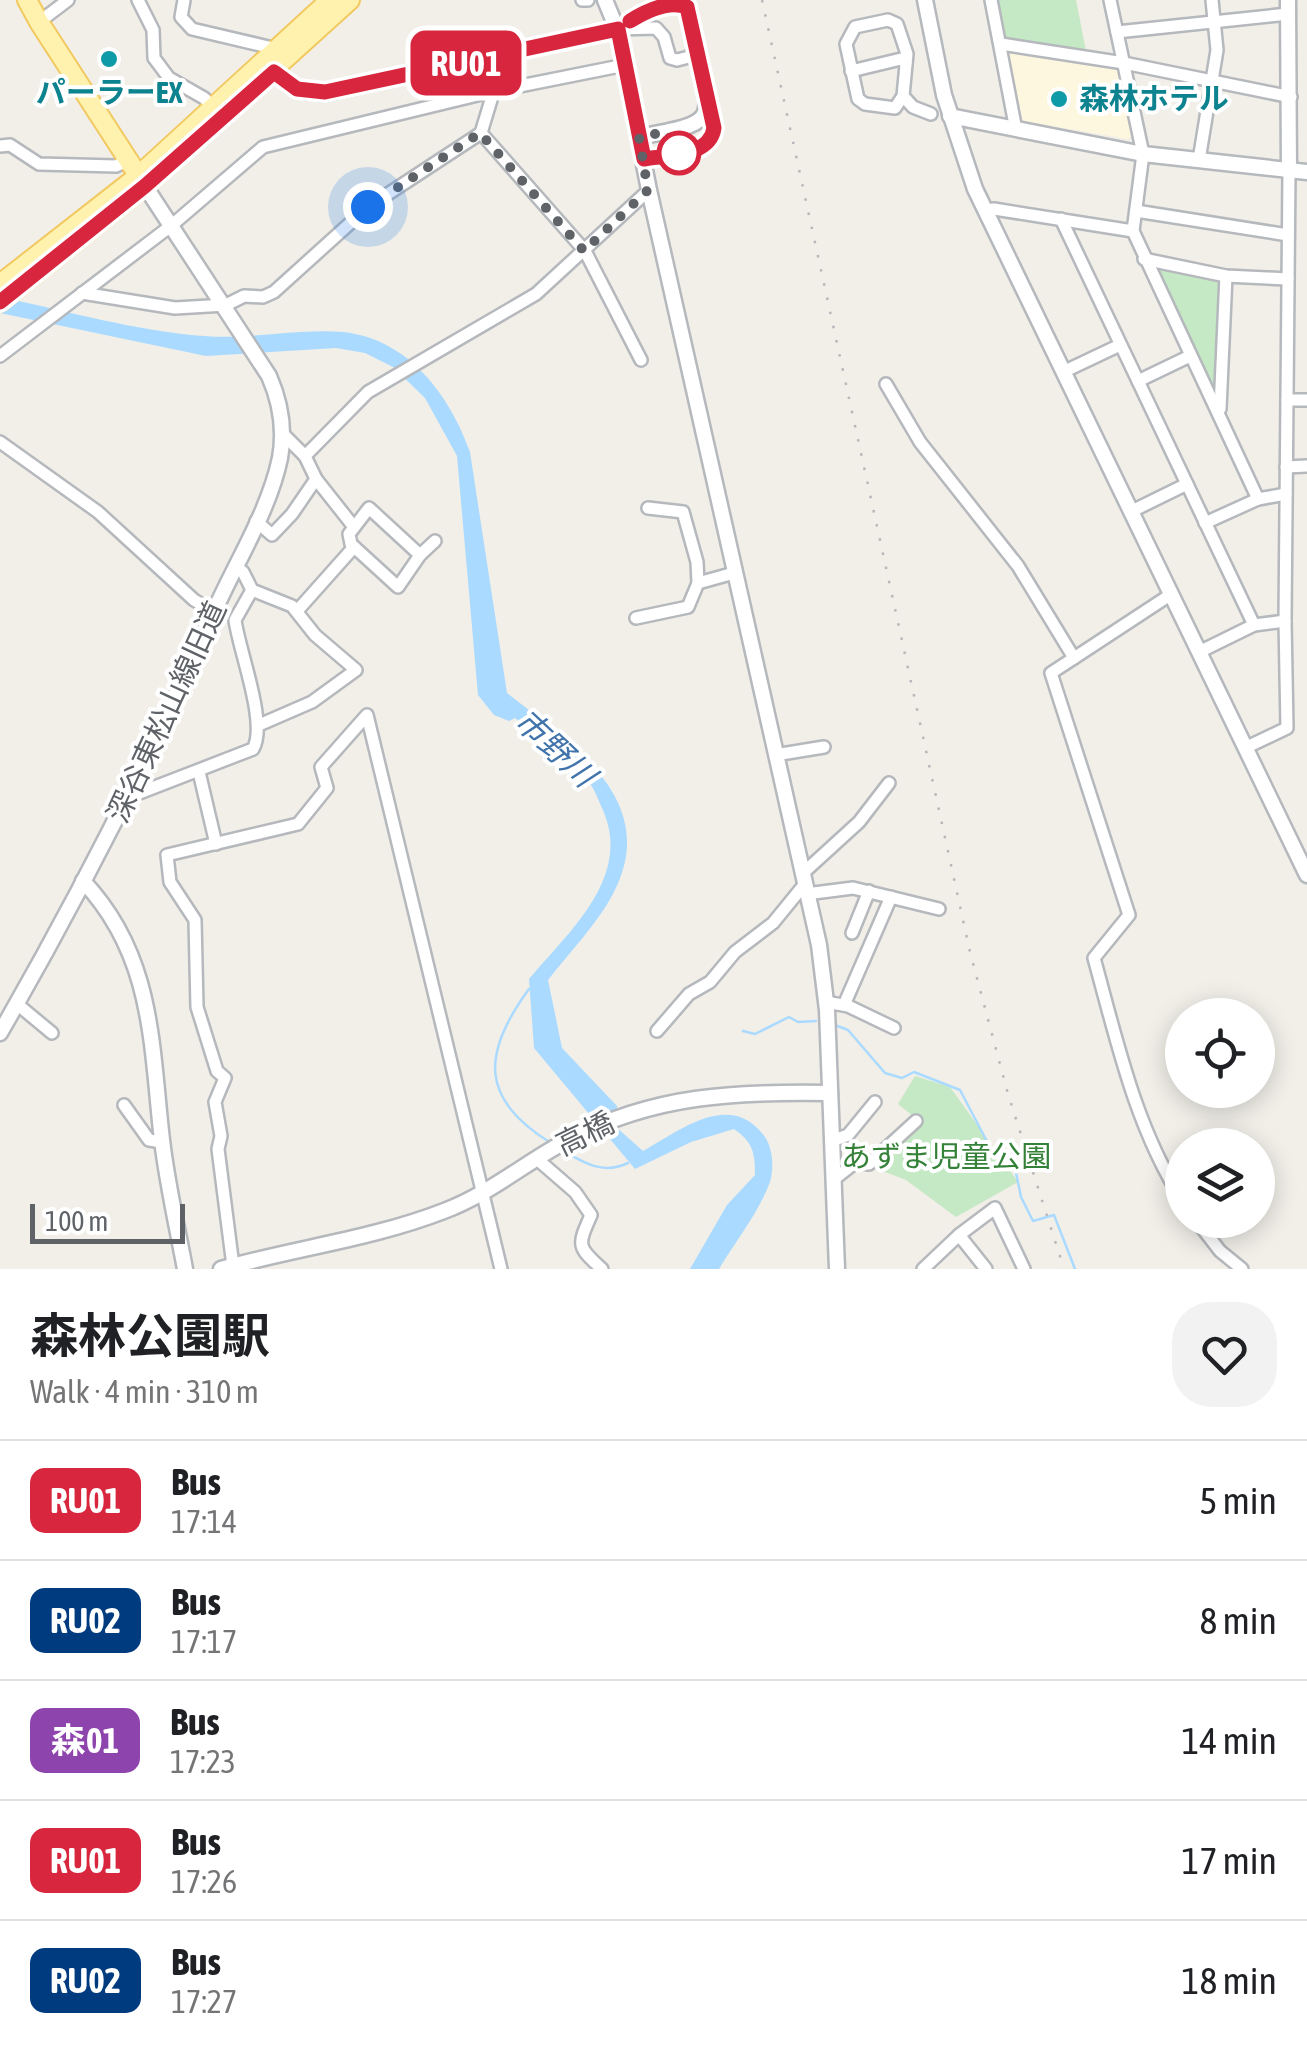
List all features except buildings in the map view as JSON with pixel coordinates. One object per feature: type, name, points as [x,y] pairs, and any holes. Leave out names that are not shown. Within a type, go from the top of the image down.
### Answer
[{"type":"main road","points":[[28,0],[38,22],[137,174]]},
{"type":"main road","points":[[137,174],[271,61],[330,0]]},
{"type":"main road","points":[[0,302],[12,281],[214,108],[350,0]]},
{"type":"main road","points":[[271,61],[297,89],[325,92],[618,29]]},
{"type":"street","points":[[38,22],[68,0]]},
{"type":"street","points":[[138,0],[154,30],[154,58],[169,78],[214,108]]},
{"type":"street","points":[[184,0],[181,17],[192,28],[271,61]]},
{"type":"street","points":[[605,0],[618,29],[648,190],[819,946],[826,1002],[837,1269]]},
{"type":"street","points":[[925,0],[950,116],[985,210],[1306,872]]},
{"type":"street","points":[[991,0],[1016,130]]},
{"type":"street","points":[[1110,0],[1143,154],[1133,231],[1258,499]]},
{"type":"street","points":[[1199,160],[1217,50],[1212,0]]},
{"type":"street","points":[[618,29],[656,7],[682,3],[689,11],[695,56],[708,103],[699,123],[639,137]]},
{"type":"street","points":[[1117,32],[1214,23],[1288,7],[1288,728],[1247,747]]},
{"type":"street","points":[[888,108],[895,108],[903,96],[906,63],[901,29],[888,20],[855,27],[850,32],[846,44],[858,100],[888,108],[914,114],[950,116],[1143,154],[1307,172]]},
{"type":"street","points":[[618,29],[656,28],[664,36],[670,58],[695,56]]},
{"type":"street","points":[[1001,44],[1124,63],[1291,97]]},
{"type":"street","points":[[82,292],[175,308],[229,310],[244,296],[274,292],[368,207],[480,133],[490,92],[482,59]]},
{"type":"street","points":[[851,71],[901,59],[906,63]]},
{"type":"street","points":[[0,356],[172,224],[263,148],[490,92],[625,65]]},
{"type":"street","points":[[903,96],[913,107],[931,114]]},
{"type":"street","points":[[480,133],[584,251],[641,360]]},
{"type":"street","points":[[0,146],[10,145],[44,165],[116,166],[137,174],[229,310]]},
{"type":"street","points":[[305,456],[368,392],[536,294],[648,190]]},
{"type":"street","points":[[985,210],[994,208],[1133,231]]},
{"type":"street","points":[[1136,211],[1288,235]]},
{"type":"street","points":[[1060,219],[1254,624]]},
{"type":"street","points":[[1144,259],[1226,276],[1288,279]]},
{"type":"street","points":[[1220,413],[1226,276]]},
{"type":"street","name":"深谷東松山線旧道","points":[[0,1033],[129,797],[256,522],[280,456],[282,433],[276,390],[229,310]]},
{"type":"street","points":[[1063,372],[1120,345]]},
{"type":"street","points":[[1138,381],[1190,356]]},
{"type":"street","points":[[886,384],[920,442],[1018,566],[1074,658]]},
{"type":"street","points":[[1287,400],[1307,400]]},
{"type":"street","points":[[282,433],[305,456],[316,479],[354,527]]},
{"type":"street","points":[[0,442],[98,512],[194,600],[235,620]]},
{"type":"street","points":[[1286,467],[1307,466]]},
{"type":"street","points":[[256,522],[272,535],[316,479]]},
{"type":"street","points":[[1130,512],[1187,484]]},
{"type":"street","points":[[1205,523],[1258,499],[1286,494]]},
{"type":"street","points":[[420,555],[369,508],[349,534],[354,547],[398,587],[434,541]]},
{"type":"street","points":[[636,618],[688,607],[698,583],[697,562],[683,512],[648,508]]},
{"type":"street","points":[[297,610],[354,547]]},
{"type":"street","points":[[236,567],[252,590],[297,610],[315,635],[356,670],[312,702],[258,725]]},
{"type":"street","points":[[698,583],[734,573]]},
{"type":"street","points":[[129,797],[199,772],[257,744],[258,725],[235,620],[252,590]]},
{"type":"street","points":[[1165,1174],[1132,1097],[1094,958],[1129,914],[1051,674],[1170,594]]},
{"type":"street","points":[[1198,652],[1254,624],[1285,621]]},
{"type":"street","points":[[234,1267],[218,1149],[221,1136],[216,1102],[225,1078],[217,1070],[197,1007],[195,920],[170,882],[167,855],[298,824],[327,788],[321,767],[367,715],[502,1269]]},
{"type":"street","points":[[775,755],[824,747]]},
{"type":"street","points":[[199,772],[216,844]]},
{"type":"street","points":[[658,1030],[689,994],[710,982],[735,952],[773,923],[889,782]]},
{"type":"street","points":[[83,881],[116,926],[147,1004],[162,1142],[184,1269]]},
{"type":"street","points":[[804,885],[853,888],[939,909]]},
{"type":"street","points":[[852,933],[868,891]]},
{"type":"street","points":[[844,1006],[891,896]]},
{"type":"street","points":[[826,1002],[894,1028]]},
{"type":"street","points":[[17,1004],[52,1033]]},
{"type":"street","name":"高橋","points":[[234,1267],[420,1220],[484,1192],[566,1140],[634,1111],[741,1092],[830,1093]]},
{"type":"street","points":[[832,1142],[848,1135],[876,1102]]},
{"type":"street","points":[[124,1105],[149,1140],[162,1142]]},
{"type":"street","points":[[833,1180],[856,1162],[868,1164],[916,1121]]},
{"type":"street","points":[[537,1159],[575,1192],[591,1214],[580,1243],[582,1252],[602,1269]]},
{"type":"street","points":[[923,1269],[995,1208],[1024,1269]]},
{"type":"street","points":[[959,1235],[986,1269]]},
{"type":"street","points":[[1210,1238],[1242,1269]]},
{"type":"shaded area","points":[[1010,50],[1121,69],[1133,133],[1128,139],[1023,121],[1006,53]]},
{"type":"green space","points":[[995,0],[1076,0],[1087,56],[1008,42],[1003,38]]},
{"type":"green space","points":[[1158,265],[1218,276],[1220,392],[1213,394],[1154,271]]},
{"type":"green space","name":"あずま児童公園","points":[[915,1076],[950,1087],[1018,1182],[956,1217],[906,1180],[872,1167],[918,1120],[898,1104]]},
{"type":"water","name":"市野川","points":[[0,297],[178,333],[221,337],[326,331],[367,337],[407,358],[438,391],[470,452],[507,693],[582,754],[603,778],[618,803],[626,831],[625,861],[613,894],[548,980],[562,1048],[617,1106],[616,1127],[643,1151],[690,1125],[722,1115],[752,1123],[770,1147],[770,1182],[719,1269],[690,1269],[727,1205],[755,1175],[749,1143],[734,1129],[691,1142],[635,1169],[534,1048],[529,979],[593,900],[610,855],[609,831],[595,792],[583,776],[515,718],[509,721],[494,715],[478,695],[457,456],[425,398],[393,367],[365,353],[336,348],[206,356],[0,313]]},
{"type":"waterway","points":[[529,989],[502,1034],[495,1074],[511,1109],[551,1143]]},
{"type":"waterway","points":[[743,1031],[755,1034],[789,1017],[798,1022],[816,1021]]},
{"type":"waterway","points":[[835,1025],[848,1030],[885,1073],[902,1078],[914,1072],[960,1090],[992,1151],[1015,1168],[1021,1197],[1033,1221],[1054,1215],[1075,1269]]},
{"type":"waterway","points":[[562,1150],[602,1168],[628,1163]]},
{"type":"railway","points":[[762,0],[970,952],[1008,1094],[1064,1269]]},
{"type":"bus line","name":"RU01","points":[[0,302],[145,186],[274,72],[297,89],[325,92],[618,29],[644,159],[704,147],[714,128],[687,7],[678,2],[656,7],[630,21]]},
{"type":"place","name":"パーラーEX","points":[[109,59]]},
{"type":"place","name":"森林ホテル","points":[[1059,99]]},
{"type":"route","points":[[368,207],[480,133],[584,251],[648,190],[639,137],[666,132],[679,153]]}]
